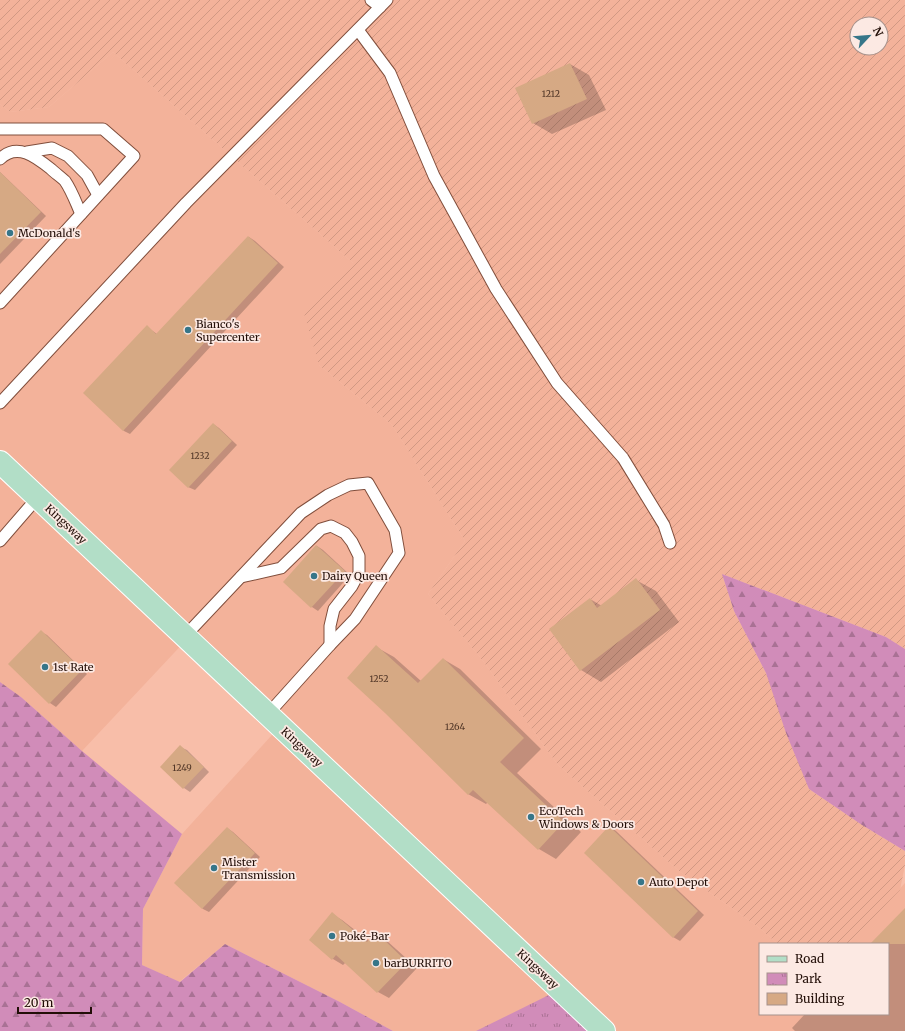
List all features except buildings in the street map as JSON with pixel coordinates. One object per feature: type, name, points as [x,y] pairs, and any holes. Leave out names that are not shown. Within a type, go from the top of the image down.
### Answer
[{"type":"main road","name":"Kingsway","points":[[0,462],[604,1031]]},
{"type":"lane","points":[[0,403],[186,203],[358,30],[379,2]]},
{"type":"lane","points":[[358,30],[390,73],[434,176],[496,289],[557,383],[623,458],[664,525],[670,543]]},
{"type":"lane","points":[[0,128],[103,129],[134,156],[0,303]]},
{"type":"lane","points":[[0,160],[3,156],[17,151],[27,152],[52,148],[68,156],[87,175],[98,195]]},
{"type":"lane","points":[[27,152],[42,162],[64,181],[81,214]]},
{"type":"lane","points":[[185,636],[301,513],[349,485],[368,483],[395,530],[399,554],[355,619],[268,714]]},
{"type":"lane","points":[[0,541],[38,498]]},
{"type":"lane","points":[[241,578],[281,568],[321,529],[331,526],[345,533],[352,542],[359,556],[359,573],[352,586],[334,609],[330,626],[330,645]]},
{"type":"shaded area","points":[[0,0],[905,0],[905,649],[886,637],[722,574],[734,611],[766,673],[809,789],[862,825],[905,851],[905,865],[900,890],[849,943],[777,943],[757,926],[679,871],[558,765],[483,661],[428,594],[465,541],[392,425],[319,365],[303,310],[353,263],[113,52],[49,107],[10,112],[0,104]]},
{"type":"shaded area","points":[[113,52],[353,263],[319,365],[392,425],[465,541],[428,594],[483,661],[558,765],[679,871],[757,926],[777,943],[759,943],[759,1015],[889,1015],[889,943],[849,943],[905,883],[905,1031],[393,1031],[340,1002],[225,944],[179,982],[142,965],[143,909],[182,834],[281,725],[189,637],[82,751],[21,697],[0,682],[0,104],[10,112],[49,107]]},
{"type":"green space","points":[[722,574],[886,637],[905,649],[905,851],[862,825],[809,789],[786,733],[766,673],[734,611]]},
{"type":"green space","points":[[0,682],[21,697],[82,751],[182,834],[143,909],[142,965],[180,982],[225,944],[340,1002],[393,1031],[0,1031]]},
{"type":"green space","points":[[559,990],[602,1031],[476,1031]]},
{"type":"place","name":"McDonald's","points":[[10,233]]},
{"type":"place","name":"Bianco's Supercenter","points":[[188,330]]},
{"type":"place","name":"Dairy Queen","points":[[314,576]]},
{"type":"place","name":"1st Rate","points":[[45,667]]},
{"type":"place","name":"EcoTech Windows & Doors","points":[[531,817]]},
{"type":"place","name":"Mister Transmission","points":[[214,868]]},
{"type":"place","name":"Auto Depot","points":[[641,882]]},
{"type":"place","name":"Poké-Bar","points":[[332,936]]},
{"type":"place","name":"barBURRITO","points":[[376,963]]}]
